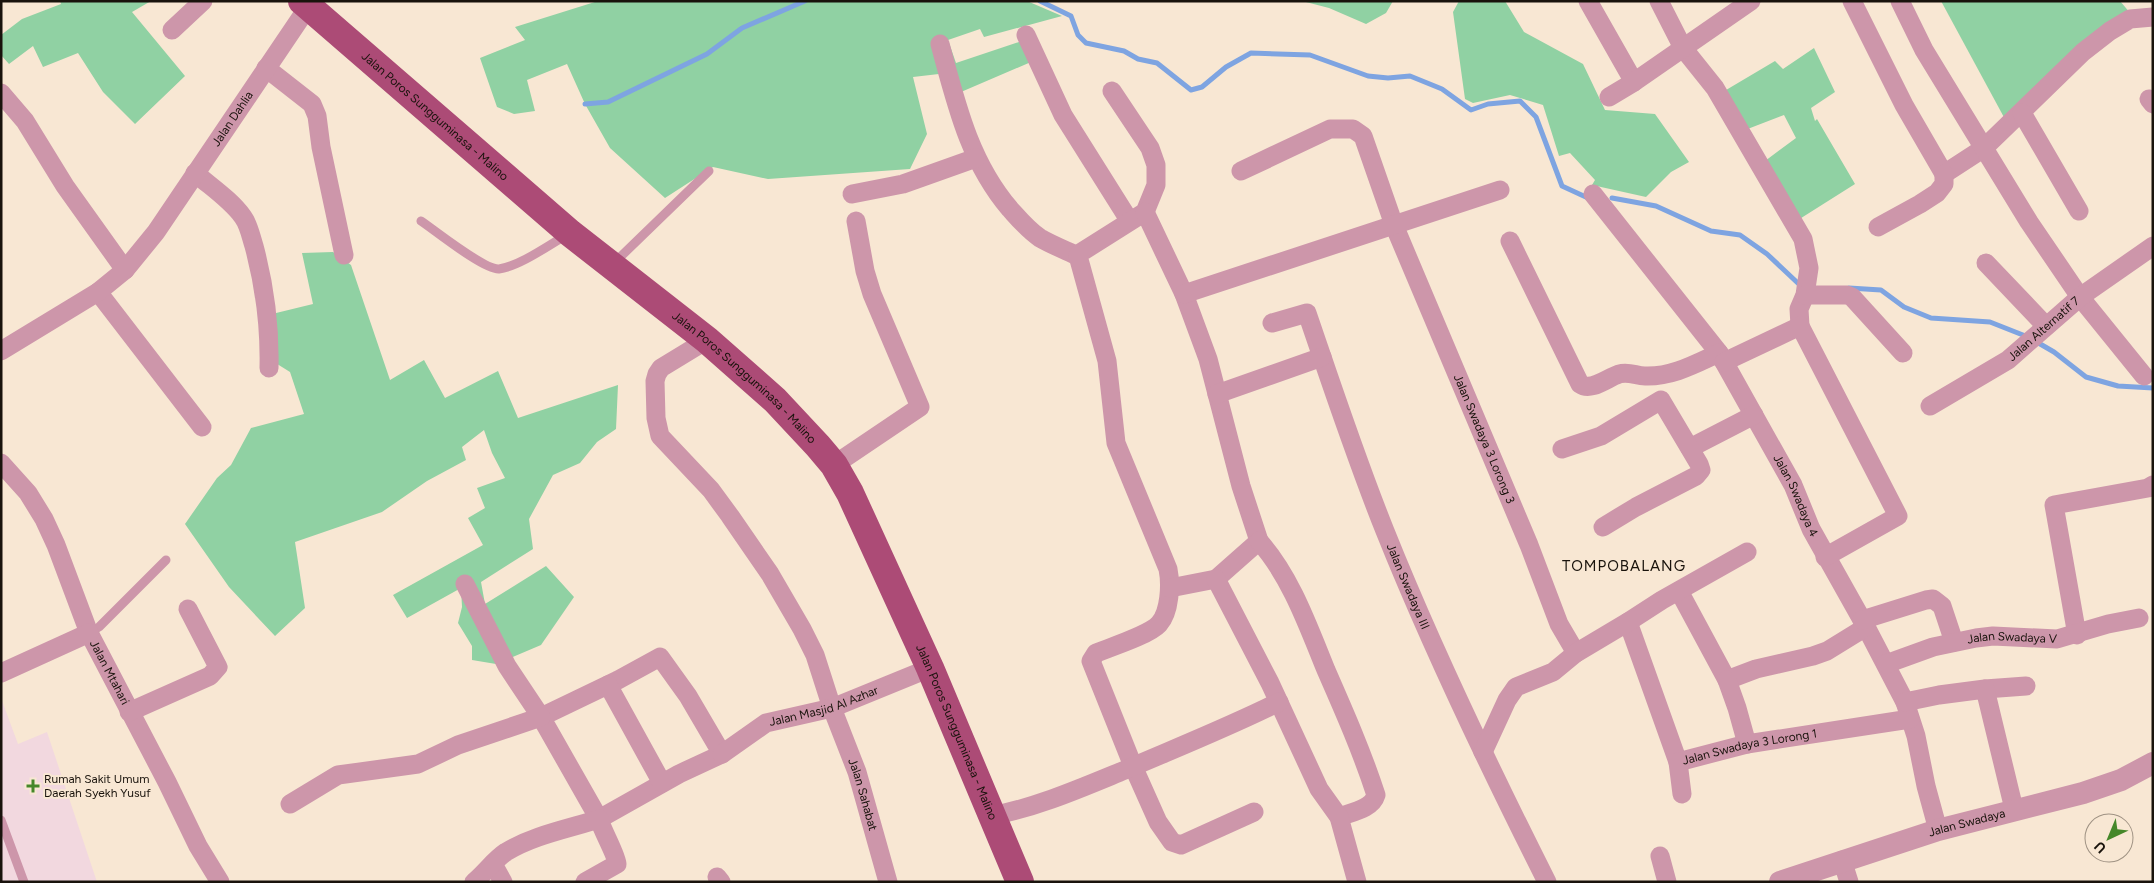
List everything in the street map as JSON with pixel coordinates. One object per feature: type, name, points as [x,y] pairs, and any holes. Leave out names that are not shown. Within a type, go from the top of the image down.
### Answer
[{"type":"main road","name":"Jalan Poros Sungguminasa - Malino","points":[[305,4],[570,232],[707,340],[775,400],[834,465],[850,493],[930,668],[1020,882]]},
{"type":"street","points":[[172,30],[203,1]]},
{"type":"street","points":[[1588,1],[1634,82]]},
{"type":"street","points":[[1659,1],[1683,48],[1715,88],[1803,239],[1809,262],[1805,295],[1799,309],[1800,326],[1827,375],[1898,516],[1825,556]]},
{"type":"street","points":[[1852,1],[1904,105],[1944,174],[1944,184],[1936,193],[1878,227]]},
{"type":"street","points":[[1900,1],[1924,50],[2029,222],[2080,297],[2144,376]]},
{"type":"street","points":[[1609,97],[1634,82],[1749,2]]},
{"type":"street","name":"Jalan Dahlia","points":[[1,352],[98,292],[125,270],[153,235],[195,173],[266,68],[305,4]]},
{"type":"street","points":[[1944,174],[1984,148],[2083,52],[2110,31],[2130,19],[2153,17]]},
{"type":"street","points":[[1026,35],[1063,115],[1137,216],[1184,294],[1208,359],[1241,486],[1259,541],[1275,558],[1301,612],[1341,705],[1376,795],[1375,800],[1370,806],[1339,817]]},
{"type":"street","points":[[940,44],[962,122],[976,158],[1000,197],[1026,227],[1039,237],[1078,256],[1106,356],[1116,443],[1168,569],[1170,588],[1159,624],[1147,632],[1096,654],[1091,661],[1133,766],[1158,822],[1167,837],[1176,845],[1181,845],[1254,812]]},
{"type":"street","points":[[266,68],[312,104],[316,111],[321,147],[344,254]]},
{"type":"street","points":[[1078,256],[1137,216],[1156,185],[1156,165],[1150,148],[1112,91]]},
{"type":"street","points":[[1,94],[25,121],[65,186],[125,270]]},
{"type":"street","points":[[2022,113],[2079,211]]},
{"type":"street","name":"Jalan Swadaya 3 Lorong 3","points":[[1241,171],[1330,129],[1353,129],[1363,136],[1394,225],[1529,545],[1559,624],[1576,653]]},
{"type":"street","points":[[852,194],[903,184],[976,158]]},
{"type":"street","points":[[195,173],[238,211],[246,221],[260,269],[270,327],[269,368]]},
{"type":"street","points":[[1184,294],[1500,190]]},
{"type":"street","name":"Jalan Swadaya 4","points":[[1593,194],[1721,358],[1793,485],[1810,528],[1886,664],[1908,711],[1916,736],[1926,786],[1938,830]]},
{"type":"street","points":[[834,465],[920,408],[872,294],[865,271],[856,221]]},
{"type":"street","points":[[1510,241],[1580,384],[1583,386],[1590,387],[1620,374],[1636,374],[1644,377],[1674,373],[1721,358],[1800,326]]},
{"type":"street","name":"Jalan Alternatif 7","points":[[1930,406],[2008,360],[2080,297],[2153,246]]},
{"type":"street","points":[[1986,264],[2046,326]]},
{"type":"street","points":[[98,292],[202,427]]},
{"type":"street","points":[[1805,295],[1847,295],[1852,297],[1902,352]]},
{"type":"street","name":"Jalan Swadaya III","points":[[1272,323],[1307,313],[1388,538],[1447,678],[1547,882]]},
{"type":"street","name":"Jalan Sahabat","points":[[707,340],[661,368],[657,374],[655,399],[658,430],[664,442],[711,490],[791,608],[814,655],[857,772],[888,882]]},
{"type":"street","points":[[1217,394],[1322,357]]},
{"type":"street","points":[[1562,449],[1601,436],[1661,400],[1700,467],[1701,470],[1696,476],[1636,507],[1603,527]]},
{"type":"street","points":[[1690,448],[1754,415]]},
{"type":"street","name":"Jalan Mtahari","points":[[1,463],[28,493],[48,526],[89,633],[167,782],[198,846],[220,882]]},
{"type":"street","points":[[2077,634],[2054,506],[2148,488],[2153,485]]},
{"type":"street","points":[[1170,588],[1216,579],[1259,541]]},
{"type":"street","points":[[1483,752],[1512,691],[1520,684],[1553,672],[1576,653],[1662,600],[1747,552]]},
{"type":"street","points":[[1216,579],[1279,702],[1319,789],[1339,817],[1357,882]]},
{"type":"street","points":[[465,584],[507,666],[541,718],[599,819],[604,836],[616,856],[617,864],[587,881]]},
{"type":"street","points":[[1679,591],[1727,680],[1746,744]]},
{"type":"street","points":[[1727,680],[1756,668],[1813,656],[1827,650],[1864,624],[1926,600],[1933,600],[1942,606],[1954,642]]},
{"type":"street","points":[[129,712],[210,676],[218,667],[188,609]]},
{"type":"street","name":"Jalan Swadaya V","points":[[1886,664],[1954,642],[1993,636],[2057,639],[2108,624],[2139,618]]},
{"type":"street","name":"Jalan Swadaya 3 Lorong 1","points":[[1628,622],[1678,762],[1746,744],[1908,711],[1939,695],[2026,686]]},
{"type":"street","points":[[1,673],[89,633]]},
{"type":"street","points":[[290,804],[338,775],[418,764],[458,745],[541,718],[608,685],[655,658],[662,658],[722,754]]},
{"type":"street","name":"Jalan Masjid Al Azhar","points":[[493,864],[504,853],[530,840],[599,819],[662,783],[722,754],[766,723],[832,708],[930,668]]},
{"type":"street","points":[[608,685],[662,783]]},
{"type":"street","points":[[1985,689],[2014,809]]},
{"type":"street","points":[[991,816],[1022,810],[1133,766],[1279,702]]},
{"type":"street","points":[[1678,762],[1682,794]]},
{"type":"street","name":"Jalan Swadaya","points":[[1780,882],[1842,860],[1938,830],[2014,809],[2083,793],[2121,780],[2153,763]]},
{"type":"street","points":[[1660,856],[1667,882]]},
{"type":"street","points":[[1842,860],[1849,882]]},
{"type":"street","points":[[474,882],[493,864],[503,882]]},
{"type":"lane","points":[[612,264],[709,171]]},
{"type":"lane","points":[[421,221],[481,263],[497,269],[512,265],[570,232]]},
{"type":"lane","points":[[89,633],[99,627],[166,560]]},
{"type":"lane","points":[[1,820],[24,882]]},
{"type":"shaded area","name":"Rumah Sakit Umum Daerah Syekh Yusuf","points":[[1,698],[18,744],[47,732],[97,882],[1,882]]},
{"type":"green space","points":[[60,1],[151,1],[132,12],[185,76],[135,124],[103,92],[78,53],[43,67],[33,46],[9,64],[1,55],[1,35],[22,19],[61,4]]},
{"type":"green space","points":[[598,1],[1027,1],[1062,16],[984,37],[980,29],[948,40],[956,63],[1022,41],[1031,62],[961,92],[956,72],[913,77],[927,134],[910,169],[768,179],[713,167],[665,198],[610,148],[585,104],[567,64],[527,80],[535,111],[514,114],[497,107],[480,58],[525,40],[515,27]]},
{"type":"green space","points":[[1302,1],[1393,1],[1386,13],[1366,24],[1329,8]]},
{"type":"green space","points":[[1459,1],[1505,1],[1524,32],[1583,64],[1605,110],[1655,114],[1689,162],[1671,172],[1646,197],[1592,185],[1595,180],[1570,153],[1559,156],[1543,105],[1510,95],[1473,103],[1465,99],[1453,12]]},
{"type":"green space","points":[[1941,1],[2120,1],[2131,14],[2006,121]]},
{"type":"green space","points":[[1814,48],[1835,92],[1811,108],[1815,121],[1817,119],[1855,184],[1798,220],[1765,161],[1796,138],[1784,115],[1745,130],[1721,93],[1775,61],[1783,69]]},
{"type":"green space","points":[[333,252],[351,265],[390,380],[424,360],[445,398],[498,371],[518,418],[618,385],[616,429],[597,442],[580,463],[553,475],[529,519],[533,549],[481,582],[485,604],[546,566],[574,597],[541,645],[496,664],[472,660],[472,646],[458,623],[462,607],[461,588],[407,618],[393,595],[483,545],[468,518],[485,508],[477,488],[505,478],[492,453],[484,430],[462,447],[466,460],[427,481],[382,512],[295,542],[305,608],[275,636],[229,587],[185,524],[217,478],[231,465],[251,428],[304,414],[290,372],[266,357],[272,314],[313,304],[302,253]]},
{"type":"waterway","points":[[585,104],[608,102],[707,54],[742,28],[805,1]]},
{"type":"waterway","points":[[1040,1],[1071,16],[1078,35],[1086,43],[1124,51],[1138,59],[1157,63],[1191,90],[1202,87],[1226,67],[1251,53],[1310,55],[1368,76],[1388,78],[1410,76],[1442,89],[1471,110],[1488,104],[1520,101],[1536,117],[1562,186],[1588,198]]},
{"type":"waterway","points":[[1612,198],[1656,206],[1711,231],[1740,235],[1767,254],[1802,287]]},
{"type":"waterway","points":[[1849,288],[1881,290],[1904,307],[1931,318],[1990,322],[2028,337]]},
{"type":"waterway","points":[[2035,341],[2054,352],[2086,377],[2118,386],[2153,388]]},
{"type":"place","name":"Rumah Sakit Umum Daerah Syekh Yusuf","points":[[33,786]]},
{"type":"district","name":"TOMPOBALANG","points":[[1624,566]]}]
